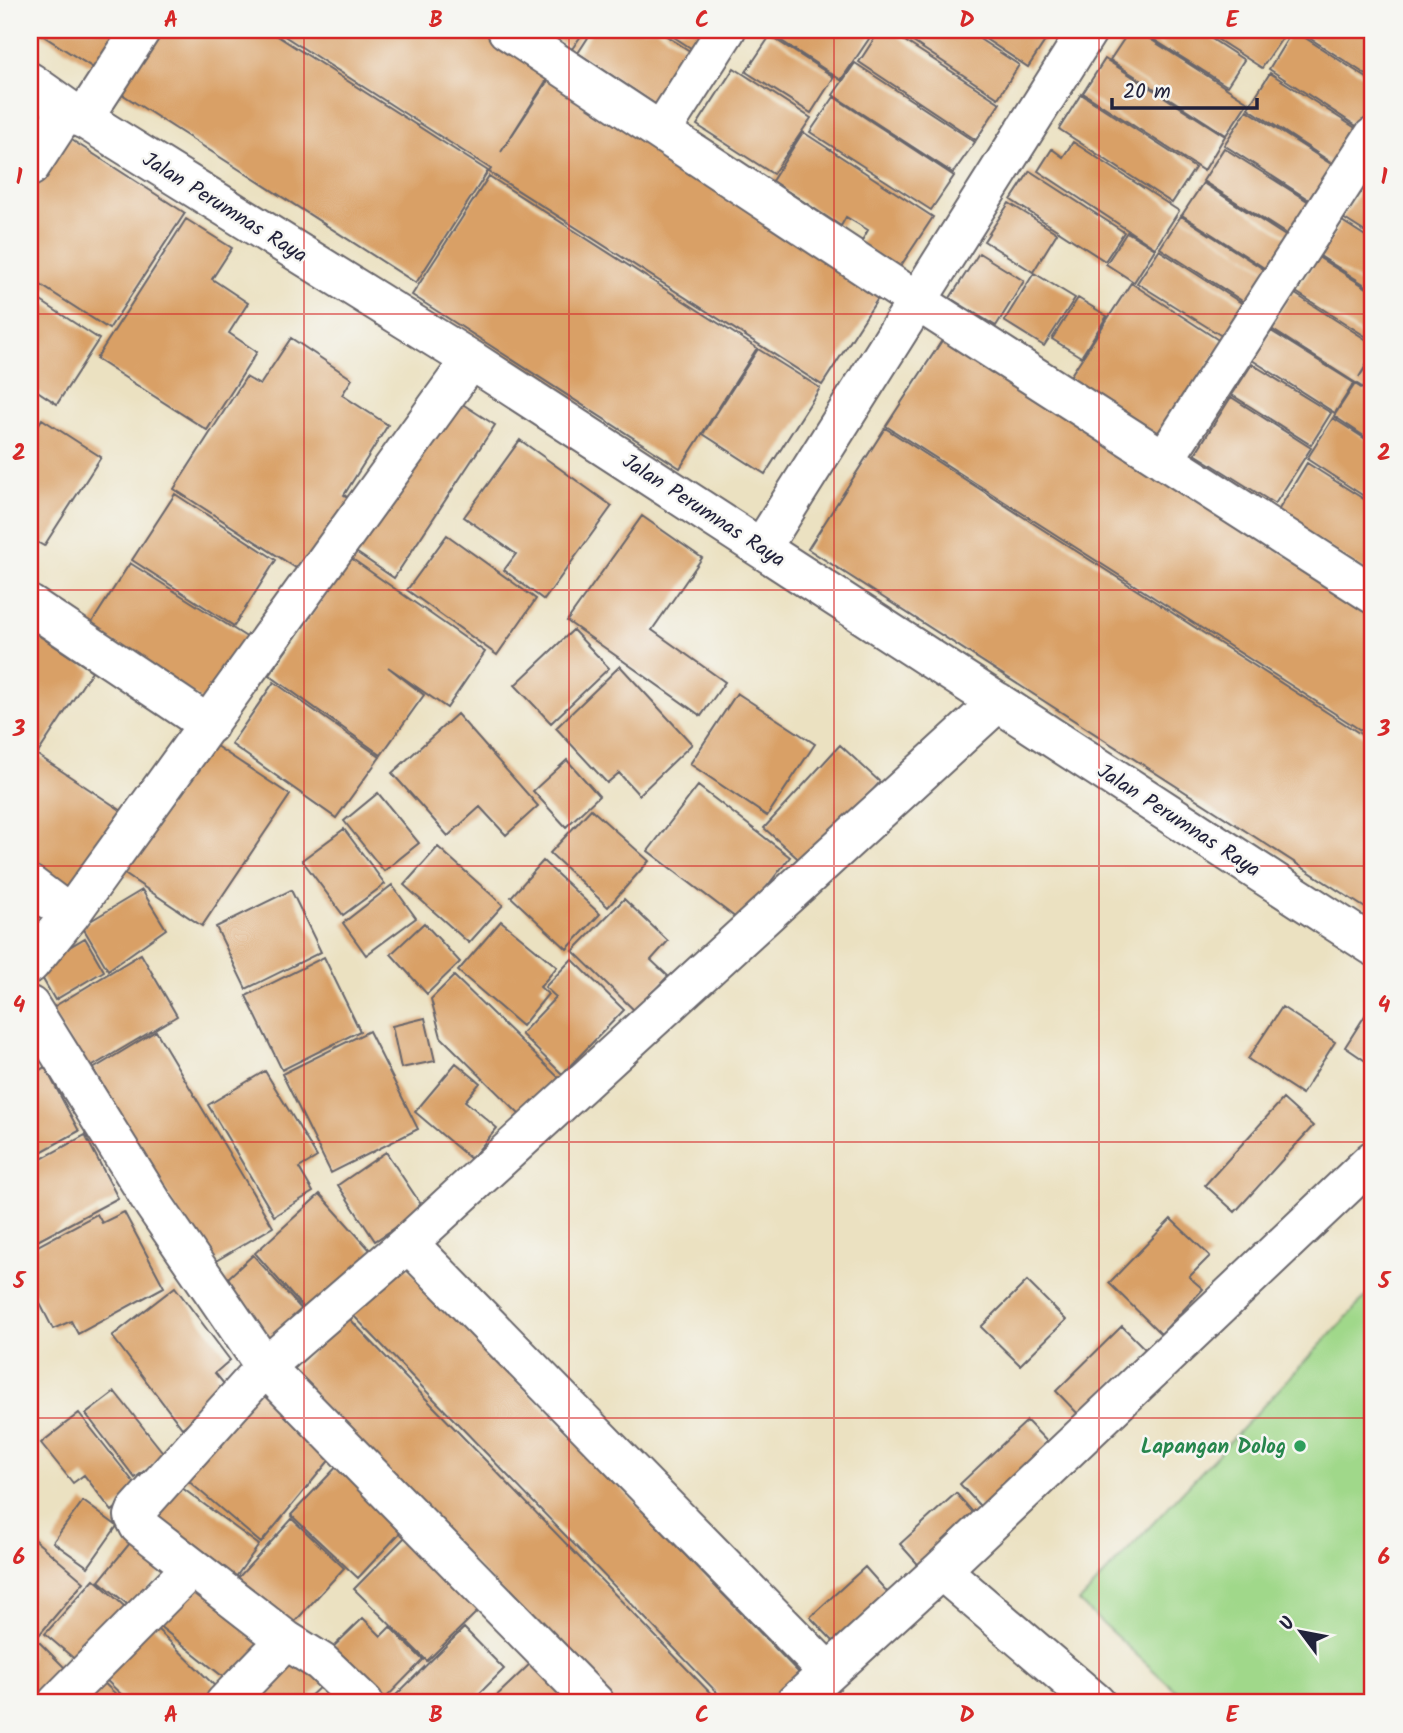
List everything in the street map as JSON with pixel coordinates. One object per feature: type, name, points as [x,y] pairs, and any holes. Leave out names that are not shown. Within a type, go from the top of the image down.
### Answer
[{"type":"street","points":[[30,167],[76,114],[141,30]]},
{"type":"street","points":[[507,30],[917,301],[1372,591]]},
{"type":"street","points":[[662,130],[726,30]]},
{"type":"street","points":[[762,547],[1088,30]]},
{"type":"street","name":"Jalan Perumnas Raya","points":[[30,82],[76,114],[471,360],[762,547],[1373,946]]},
{"type":"street","points":[[1164,460],[1373,137]]},
{"type":"street","points":[[30,964],[70,915],[209,725],[471,360]]},
{"type":"street","points":[[30,605],[209,725]]},
{"type":"street","points":[[365,1703],[321,1662],[286,1640],[139,1526],[134,1516],[136,1511],[265,1367],[408,1243],[998,702]]},
{"type":"street","points":[[30,885],[70,915]]},
{"type":"street","points":[[30,1006],[154,1205],[265,1367],[596,1703]]},
{"type":"street","points":[[795,1703],[941,1570],[1373,1160]]},
{"type":"street","points":[[408,1243],[828,1672]]},
{"type":"street","points":[[57,1703],[192,1567]]},
{"type":"street","points":[[941,1570],[1096,1703]]},
{"type":"street","points":[[225,1703],[286,1640]]},
{"type":"green space","name":"Lapangan Dolog","points":[[1373,1289],[1373,1703],[1189,1703],[1079,1602]]},
{"type":"building","points":[[34,30],[131,30],[103,74]]},
{"type":"building","points":[[152,30],[268,30],[488,171],[416,283],[114,89]]},
{"type":"building","points":[[275,30],[489,30],[553,70],[501,152],[551,76],[884,289],[822,385],[489,172],[491,169]]},
{"type":"building","points":[[542,30],[585,30],[572,49]]},
{"type":"building","points":[[593,30],[657,30],[696,55],[661,108],[578,53]]},
{"type":"building","points":[[663,30],[712,30],[697,52]]},
{"type":"building","points":[[765,30],[841,30],[848,34],[843,30],[875,30],[841,80]]},
{"type":"building","points":[[880,30],[888,30],[1000,103],[976,140],[859,62]]},
{"type":"building","points":[[895,30],[966,30],[1019,65],[998,98]]},
{"type":"building","points":[[972,30],[1041,30],[1049,35],[1028,67]]},
{"type":"building","points":[[1130,30],[1136,30],[1248,102],[1226,135],[1110,60]]},
{"type":"building","points":[[1139,30],[1198,30],[1244,60],[1227,86]]},
{"type":"building","points":[[1203,30],[1285,30],[1287,31],[1262,68]]},
{"type":"building","points":[[1293,30],[1373,82],[1373,111],[1361,129],[1269,69]]},
{"type":"building","points":[[1297,30],[1370,30],[1373,32],[1373,79]]},
{"type":"building","points":[[770,36],[834,77],[811,113],[746,72]]},
{"type":"building","points":[[1105,59],[1225,136],[1204,171],[1083,93]]},
{"type":"building","points":[[855,63],[975,142],[953,173],[833,95]]},
{"type":"building","points":[[734,68],[811,118],[773,174],[697,125]]},
{"type":"building","points":[[1270,73],[1360,131],[1337,166],[1248,108]]},
{"type":"building","points":[[1081,94],[1195,168],[1172,203],[1059,129]]},
{"type":"building","points":[[834,97],[954,176],[931,210],[810,132]]},
{"type":"building","points":[[30,109],[48,121],[30,149]]},
{"type":"building","points":[[1247,110],[1337,168],[1314,203],[1224,145]]},
{"type":"building","points":[[803,132],[933,217],[898,270],[860,244],[868,230],[846,217],[841,226],[772,181]]},
{"type":"building","points":[[64,135],[185,213],[109,329],[30,278],[30,188]]},
{"type":"building","points":[[1073,142],[1179,211],[1155,248],[1038,171],[1052,149],[1063,157]]},
{"type":"building","points":[[1224,148],[1312,204],[1291,237],[1203,181]]},
{"type":"building","points":[[1030,171],[1124,232],[1105,261],[1011,200]]},
{"type":"building","points":[[489,176],[757,348],[680,468],[412,295]]},
{"type":"building","points":[[1366,182],[1373,187],[1373,237],[1343,218]]},
{"type":"building","points":[[1203,183],[1290,239],[1269,271],[1182,215]]},
{"type":"building","points":[[1009,203],[1057,233],[1033,272],[984,241]]},
{"type":"building","points":[[1181,216],[1268,272],[1247,304],[1160,248]]},
{"type":"building","points":[[186,219],[232,248],[212,279],[248,303],[229,333],[257,352],[207,430],[96,359]]},
{"type":"building","points":[[1342,221],[1373,241],[1373,290],[1320,256]]},
{"type":"building","points":[[1127,232],[1155,249],[1134,282],[1106,264]]},
{"type":"building","points":[[1159,250],[1246,306],[1225,338],[1137,283]]},
{"type":"building","points":[[979,253],[1024,281],[996,326],[950,298]]},
{"type":"building","points":[[1318,257],[1373,292],[1373,341],[1296,292]]},
{"type":"building","points":[[1034,273],[1075,298],[1044,346],[1004,321]]},
{"type":"building","points":[[1131,283],[1223,343],[1160,437],[1069,378]]},
{"type":"building","points":[[1292,292],[1373,344],[1373,354],[1359,377],[1373,357],[1373,394],[1270,328]]},
{"type":"building","points":[[30,294],[99,339],[57,404],[30,386]]},
{"type":"building","points":[[1078,298],[1107,316],[1081,357],[1052,339]]},
{"type":"building","points":[[1271,331],[1354,383],[1335,413],[1252,360]]},
{"type":"building","points":[[945,336],[1373,612],[1373,738],[886,426]]},
{"type":"building","points":[[291,338],[352,379],[342,395],[388,425],[344,495],[355,502],[307,575],[174,489],[246,377],[260,385]]},
{"type":"building","points":[[758,349],[820,388],[765,474],[703,434]]},
{"type":"building","points":[[1252,364],[1331,413],[1311,445],[1232,395]]},
{"type":"building","points":[[1355,384],[1373,396],[1373,442],[1334,416]]},
{"type":"building","points":[[450,396],[495,425],[394,578],[350,548]]},
{"type":"building","points":[[1231,397],[1311,448],[1275,504],[1195,454]]},
{"type":"building","points":[[1333,418],[1373,444],[1373,502],[1307,459]]},
{"type":"building","points":[[42,419],[101,457],[44,546],[30,538],[30,439]]},
{"type":"building","points":[[885,428],[1373,742],[1373,913],[808,549]]},
{"type":"building","points":[[520,440],[612,506],[544,600],[504,570],[516,554],[464,517]]},
{"type":"building","points":[[1307,463],[1373,505],[1373,563],[1367,572],[1276,514]]},
{"type":"building","points":[[175,494],[276,560],[234,626],[132,560]]},
{"type":"building","points":[[642,516],[702,558],[652,630],[725,682],[701,716],[567,621]]},
{"type":"building","points":[[447,535],[536,599],[497,655],[407,590]]},
{"type":"building","points":[[351,558],[485,652],[447,708],[388,667],[424,695],[381,755],[269,675]]},
{"type":"building","points":[[130,563],[248,638],[205,702],[89,627]]},
{"type":"building","points":[[573,630],[609,668],[551,723],[515,685]]},
{"type":"building","points":[[32,631],[92,671],[38,753],[30,747]]},
{"type":"building","points":[[620,666],[692,744],[639,795],[619,773],[607,783],[556,728]]},
{"type":"building","points":[[274,682],[380,757],[336,818],[231,744]]},
{"type":"building","points":[[737,693],[815,744],[767,816],[690,764]]},
{"type":"building","points":[[457,714],[538,806],[506,835],[480,807],[448,836],[392,773]]},
{"type":"building","points":[[210,742],[290,795],[202,926],[123,873]]},
{"type":"building","points":[[840,745],[880,782],[805,865],[764,828]]},
{"type":"building","points":[[36,754],[128,815],[75,896],[30,866],[30,763]]},
{"type":"building","points":[[567,760],[599,796],[566,827],[533,791]]},
{"type":"building","points":[[698,786],[790,857],[740,921],[648,851]]},
{"type":"building","points":[[378,793],[419,843],[384,871],[344,821]]},
{"type":"building","points":[[591,809],[649,861],[608,907],[550,853]]},
{"type":"building","points":[[344,829],[385,884],[343,915],[302,860]]},
{"type":"building","points":[[438,847],[503,905],[469,943],[404,885]]},
{"type":"building","points":[[543,861],[600,914],[567,949],[511,897]]},
{"type":"building","points":[[392,885],[416,918],[366,955],[343,923]]},
{"type":"building","points":[[142,890],[166,929],[108,970],[82,926]]},
{"type":"building","points":[[291,890],[321,952],[246,989],[216,927]]},
{"type":"building","points":[[624,899],[668,941],[651,960],[668,976],[635,1011],[573,951]]},
{"type":"building","points":[[501,921],[557,967],[540,987],[548,994],[522,1026],[458,971]]},
{"type":"building","points":[[424,923],[460,962],[427,994],[391,954]]},
{"type":"building","points":[[85,938],[104,971],[55,1000],[36,967]]},
{"type":"building","points":[[141,954],[177,1016],[86,1070],[50,1009]]},
{"type":"building","points":[[324,957],[360,1031],[282,1070],[246,996]]},
{"type":"building","points":[[572,959],[624,1010],[562,1074],[521,1034],[556,997],[545,987]]},
{"type":"building","points":[[454,976],[559,1078],[522,1117],[441,1037],[431,999]]},
{"type":"building","points":[[1373,1003],[1373,1066],[1345,1047]]},
{"type":"building","points":[[1282,1007],[1335,1042],[1302,1094],[1248,1059]]},
{"type":"building","points":[[425,1018],[435,1061],[401,1068],[392,1026]]},
{"type":"building","points":[[156,1031],[273,1227],[209,1265],[93,1069]]},
{"type":"building","points":[[369,1031],[418,1129],[331,1173],[282,1074]]},
{"type":"building","points":[[30,1037],[42,1061],[30,1067]]},
{"type":"building","points":[[456,1063],[480,1083],[465,1101],[497,1128],[471,1159],[415,1112]]},
{"type":"building","points":[[45,1067],[79,1131],[30,1158],[30,1076]]},
{"type":"building","points":[[265,1071],[317,1157],[299,1168],[313,1192],[274,1216],[208,1105]]},
{"type":"building","points":[[1283,1099],[1313,1126],[1235,1212],[1205,1185]]},
{"type":"building","points":[[85,1135],[118,1198],[30,1245],[30,1165]]},
{"type":"building","points":[[386,1152],[424,1209],[375,1241],[338,1185]]},
{"type":"building","points":[[320,1194],[379,1260],[313,1319],[255,1253]]},
{"type":"building","points":[[124,1212],[164,1287],[78,1334],[71,1321],[53,1329],[30,1284],[30,1250],[97,1214],[102,1223]]},
{"type":"building","points":[[1171,1219],[1210,1256],[1189,1277],[1203,1289],[1161,1334],[1109,1283]]},
{"type":"building","points":[[253,1255],[312,1321],[275,1355],[216,1289]]},
{"type":"building","points":[[402,1262],[800,1674],[770,1703],[727,1703],[350,1312]]},
{"type":"building","points":[[1027,1281],[1066,1320],[1020,1365],[981,1327]]},
{"type":"building","points":[[175,1287],[230,1360],[215,1373],[230,1391],[182,1428],[112,1336]]},
{"type":"building","points":[[348,1317],[720,1703],[609,1703],[290,1373]]},
{"type":"building","points":[[1122,1326],[1146,1350],[1080,1416],[1056,1391]]},
{"type":"building","points":[[261,1378],[341,1446],[261,1543],[180,1474]]},
{"type":"building","points":[[115,1392],[165,1455],[135,1478],[86,1414]]},
{"type":"building","points":[[79,1413],[139,1489],[112,1511],[84,1475],[73,1483],[41,1443]]},
{"type":"building","points":[[1027,1421],[1056,1451],[988,1515],[960,1484]]},
{"type":"building","points":[[343,1460],[410,1522],[358,1578],[291,1515]]},
{"type":"building","points":[[170,1479],[259,1545],[230,1585],[141,1518]]},
{"type":"building","points":[[956,1493],[978,1518],[923,1570],[900,1544]]},
{"type":"building","points":[[83,1501],[117,1526],[88,1567],[53,1542]]},
{"type":"building","points":[[292,1519],[344,1568],[290,1627],[238,1578]]},
{"type":"building","points":[[139,1532],[172,1558],[132,1608],[99,1581]]},
{"type":"building","points":[[408,1534],[482,1607],[427,1661],[354,1589]]},
{"type":"building","points":[[30,1536],[84,1582],[39,1635],[30,1628]]},
{"type":"building","points":[[865,1567],[889,1594],[835,1643],[810,1617]]},
{"type":"building","points":[[191,1572],[274,1639],[236,1687],[153,1621]]},
{"type":"building","points":[[94,1579],[132,1613],[84,1667],[45,1634]]},
{"type":"building","points":[[363,1618],[381,1636],[390,1627],[423,1660],[381,1703],[325,1655]]},
{"type":"building","points":[[151,1623],[225,1696],[218,1703],[130,1703],[100,1674]]},
{"type":"building","points":[[464,1628],[504,1669],[470,1703],[388,1703]]},
{"type":"building","points":[[30,1633],[75,1678],[50,1703],[30,1703]]},
{"type":"building","points":[[295,1654],[324,1683],[303,1703],[266,1703],[250,1686]]},
{"type":"building","points":[[532,1662],[571,1703],[489,1703]]},
{"type":"building","points":[[99,1678],[125,1703],[73,1703]]},
{"type":"building","points":[[340,1686],[356,1703],[322,1703]]},
{"type":"place","name":"Lapangan Dolog","points":[[1300,1446]]}]
